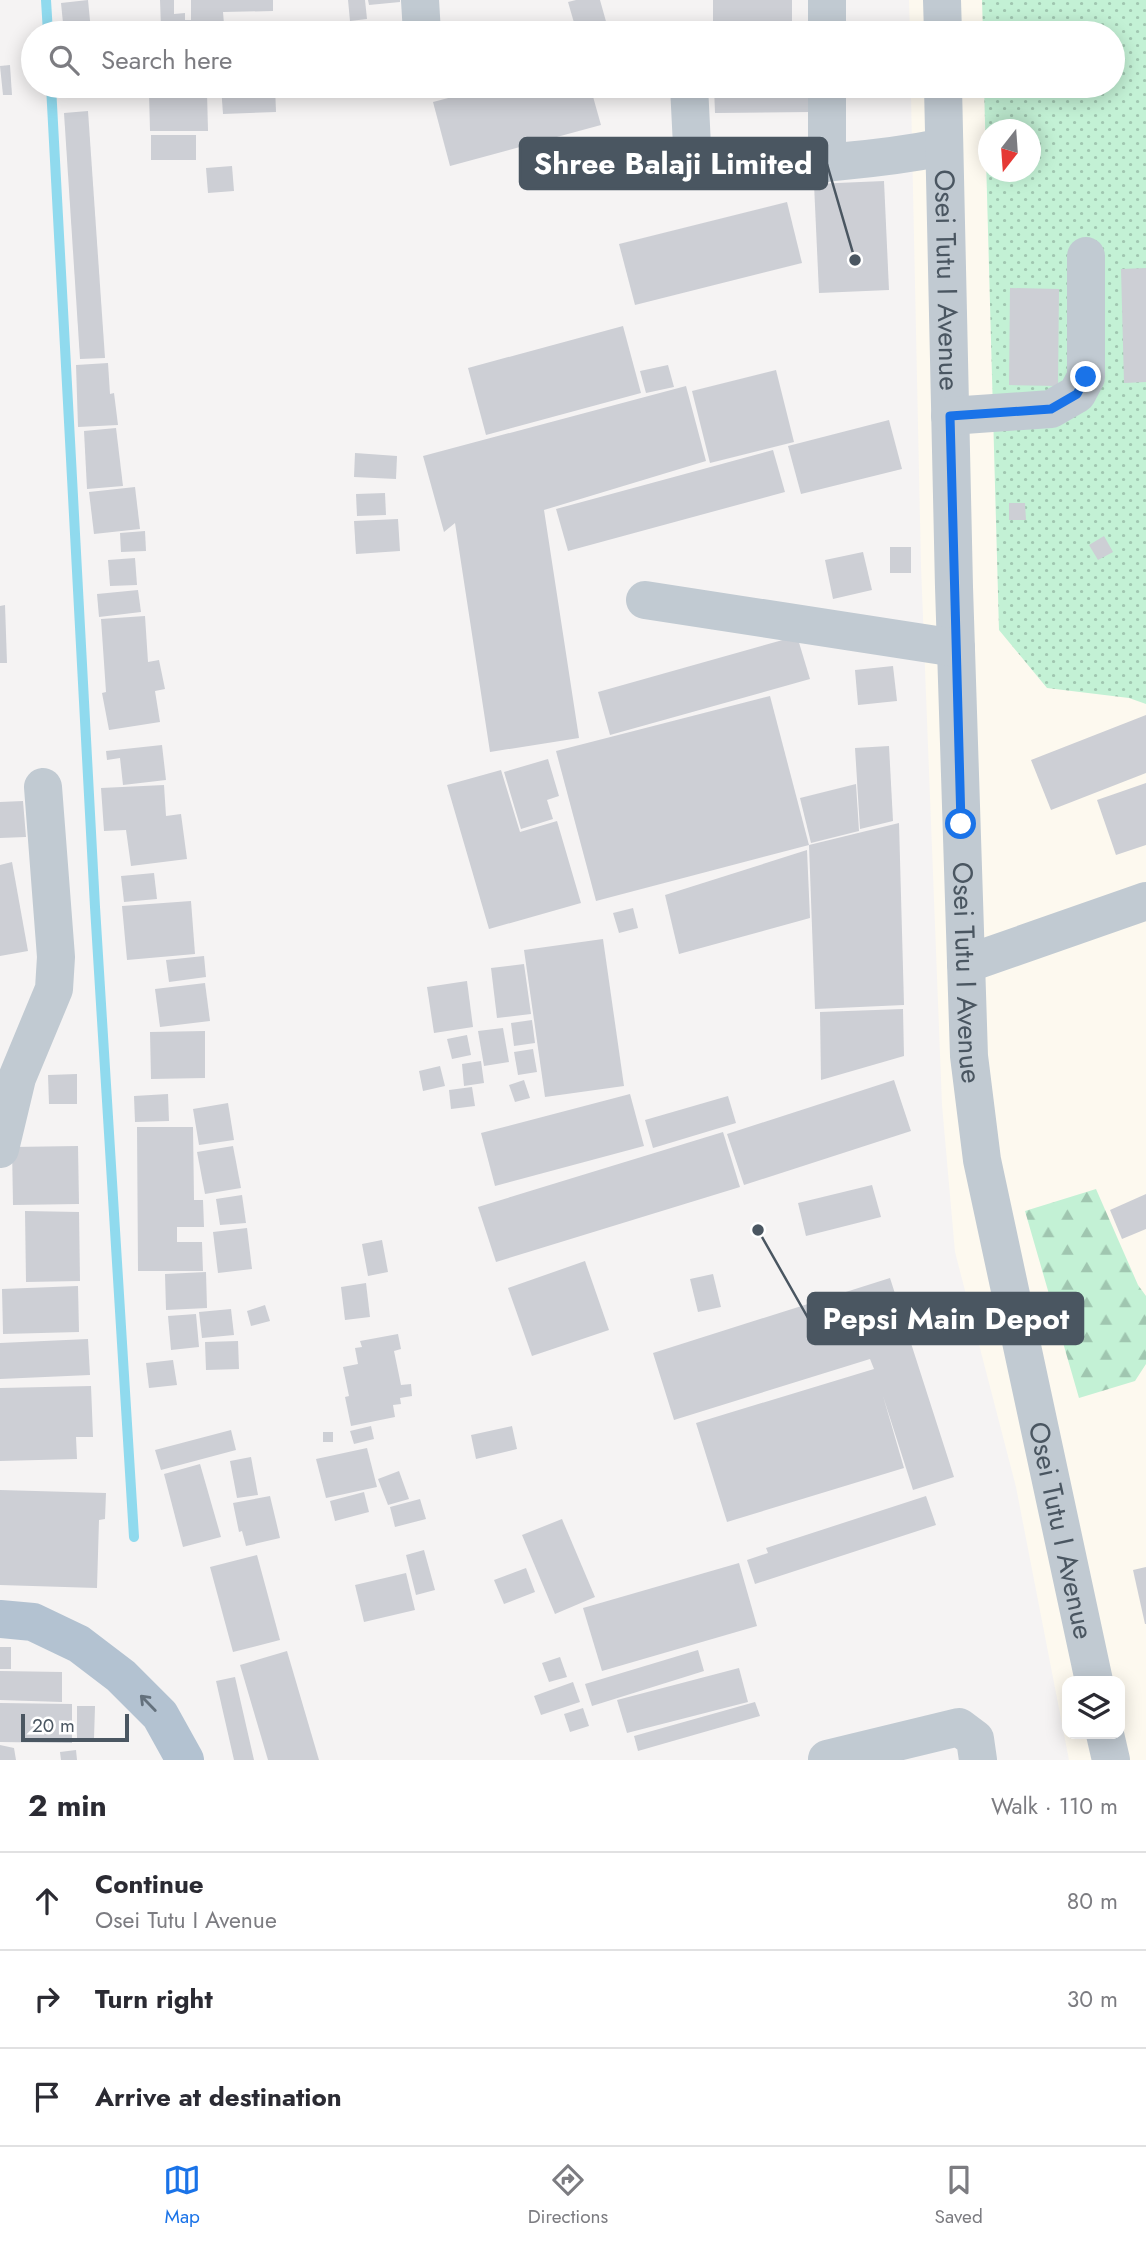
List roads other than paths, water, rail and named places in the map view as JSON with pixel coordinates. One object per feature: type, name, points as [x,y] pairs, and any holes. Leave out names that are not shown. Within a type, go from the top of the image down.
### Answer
[{"type":"main road","points":[[0,1619],[33,1622],[79,1644],[121,1676],[160,1715],[185,1760]]},
{"type":"street","points":[[420,0],[421,21]]},
{"type":"street","points":[[827,0],[827,21]]},
{"type":"street","points":[[942,0],[943,21]]},
{"type":"street","points":[[690,98],[692,146],[719,169],[827,163],[944,147]]},
{"type":"street","points":[[827,98],[827,163]]},
{"type":"street","name":"Osei Tutu I Avenue","points":[[943,98],[969,1056],[982,1160],[1093,1676]]},
{"type":"street","points":[[950,416],[1051,409],[1077,394],[1086,377],[1086,256]]},
{"type":"street","points":[[645,600],[956,648]]},
{"type":"street","points":[[0,1149],[17,1078],[54,989],[56,957],[43,787]]},
{"type":"street","points":[[966,964],[1146,901]]},
{"type":"street","points":[[827,1759],[959,1727],[975,1739],[978,1760]]},
{"type":"street","points":[[1106,1739],[1111,1760]]},
{"type":"waterway","points":[[46,0],[47,21]]},
{"type":"waterway","points":[[52,98],[95,907],[134,1537]]},
{"type":"place","name":"Shree Balaji Limited","points":[[855,260]]},
{"type":"place","name":"Pepsi Main Depot","points":[[758,1230]]}]
